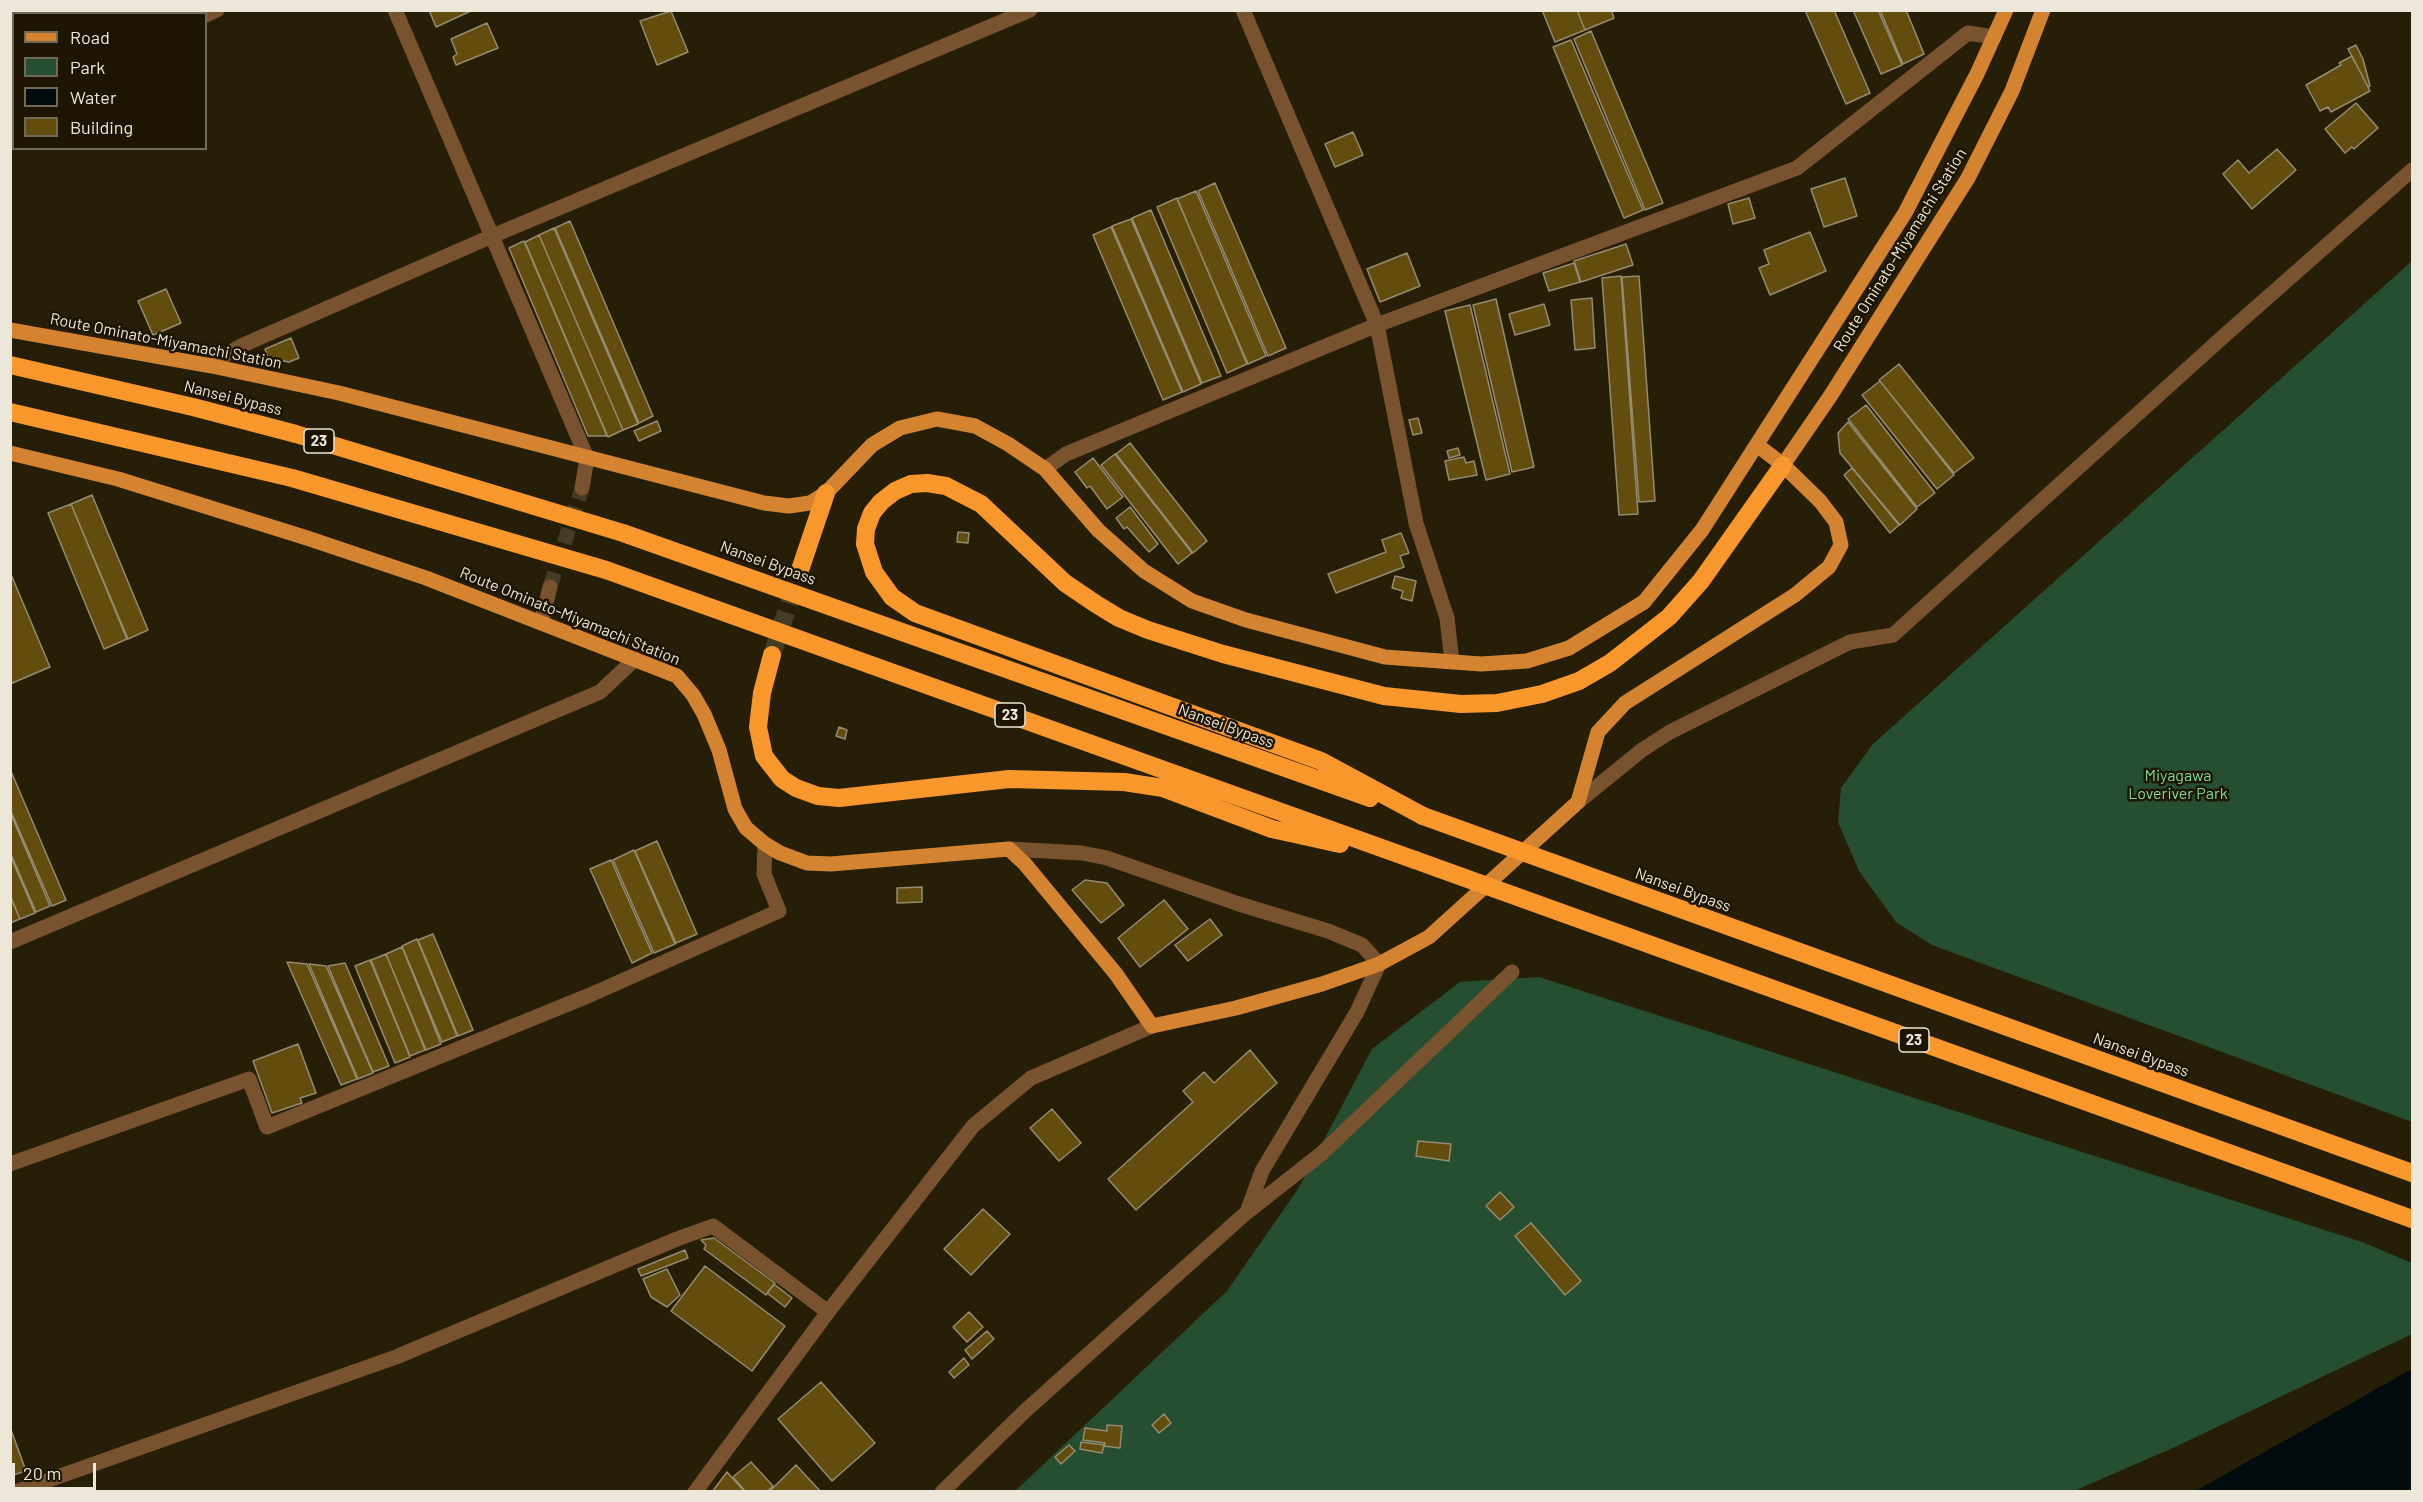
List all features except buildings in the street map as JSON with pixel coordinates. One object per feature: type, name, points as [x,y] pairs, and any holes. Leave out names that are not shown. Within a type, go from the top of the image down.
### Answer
[{"type":"highway","name":"Nansei Bypass","points":[[10,365],[193,407],[296,434],[624,532],[1422,816],[2412,1173]]},
{"type":"highway","name":"23","points":[[10,412],[292,478],[606,570],[2412,1219]]},
{"type":"highway","points":[[1422,816],[1321,761],[915,613],[892,597],[874,572],[865,544],[866,528],[872,513],[881,501],[911,484],[927,483],[946,486],[981,504],[1065,583],[1119,618],[1148,630],[1223,654],[1384,696],[1461,704],[1497,703],[1542,694],[1579,681],[1610,663],[1670,617],[1701,581],[1784,465]]},
{"type":"highway","points":[[800,570],[826,493]]},
{"type":"highway","points":[[772,655],[762,693],[758,727],[764,756],[782,779],[796,788],[818,796],[839,798],[1009,779],[1124,782],[1163,788],[1272,829],[1415,860]]},
{"type":"main road","name":"Route Ominato-Miyamachi Station","points":[[10,330],[212,366],[339,393],[764,503],[789,506],[810,503],[826,493],[872,445],[900,428],[936,420],[975,426],[1008,444],[1044,470],[1098,530],[1144,571],[1192,601],[1246,620],[1385,657],[1481,664],[1527,661],[1569,648],[1644,602],[1702,530],[1905,213],[2006,10]]},
{"type":"main road","name":"Route Ominato-Miyamachi Station","points":[[1784,465],[1968,178],[2012,91],[2043,10]]},
{"type":"main road","points":[[1009,849],[1025,864],[1116,974],[1152,1026],[1236,1008],[1322,984],[1379,964],[1429,937],[1578,802],[1598,732],[1625,703],[1795,595],[1829,567],[1841,545],[1836,522],[1820,501],[1784,465],[1757,444]]},
{"type":"main road","name":"Route Ominato-Miyamachi Station","points":[[10,453],[118,479],[307,538],[426,578],[677,676],[693,695],[704,714],[719,750],[735,808],[746,828],[780,853],[807,863],[831,864],[1009,849]]},
{"type":"street","points":[[395,10],[490,237],[587,458],[582,488]]},
{"type":"street","points":[[212,366],[225,354],[243,345],[490,237],[1030,10]]},
{"type":"street","points":[[1243,10],[1377,325],[1416,523],[1448,618],[1452,662]]},
{"type":"street","points":[[1044,470],[1066,454],[1377,325],[1797,168],[1968,33],[1994,38]]},
{"type":"street","points":[[1578,802],[1642,750],[1670,732],[1850,642],[1893,635],[2225,335],[2412,170]]},
{"type":"street","points":[[541,623],[550,587]]},
{"type":"street","points":[[10,942],[600,692],[635,659]]},
{"type":"street","points":[[10,1164],[249,1079],[267,1127],[590,995],[778,911],[764,874],[765,844]]},
{"type":"street","points":[[1009,849],[1082,853],[1107,858],[1362,945],[1379,964],[1357,1012],[1262,1171],[1247,1212]]},
{"type":"street","points":[[942,1491],[1025,1411],[1247,1212],[1321,1154],[1512,972]]},
{"type":"street","points":[[694,1491],[828,1312],[973,1126],[1031,1078],[1152,1026]]},
{"type":"street","points":[[15,1491],[396,1357],[713,1226],[828,1312]]},
{"type":"green space","name":"Miyagawa Loveriver Park","points":[[2412,261],[2412,1122],[1932,945],[1896,922],[1859,871],[1838,822],[1841,788],[1873,744]]},
{"type":"green space","points":[[1539,977],[2362,1242],[2412,1263],[2412,1334],[2175,1447],[2074,1491],[1014,1492],[1227,1291],[1298,1189],[1372,1049],[1460,982]]},
{"type":"water","points":[[2412,1369],[2412,1491],[2192,1491],[2199,1489]]},
{"type":"tunnel","points":[[550,587],[582,488]]},
{"type":"tunnel","points":[[772,655],[800,570]]}]
